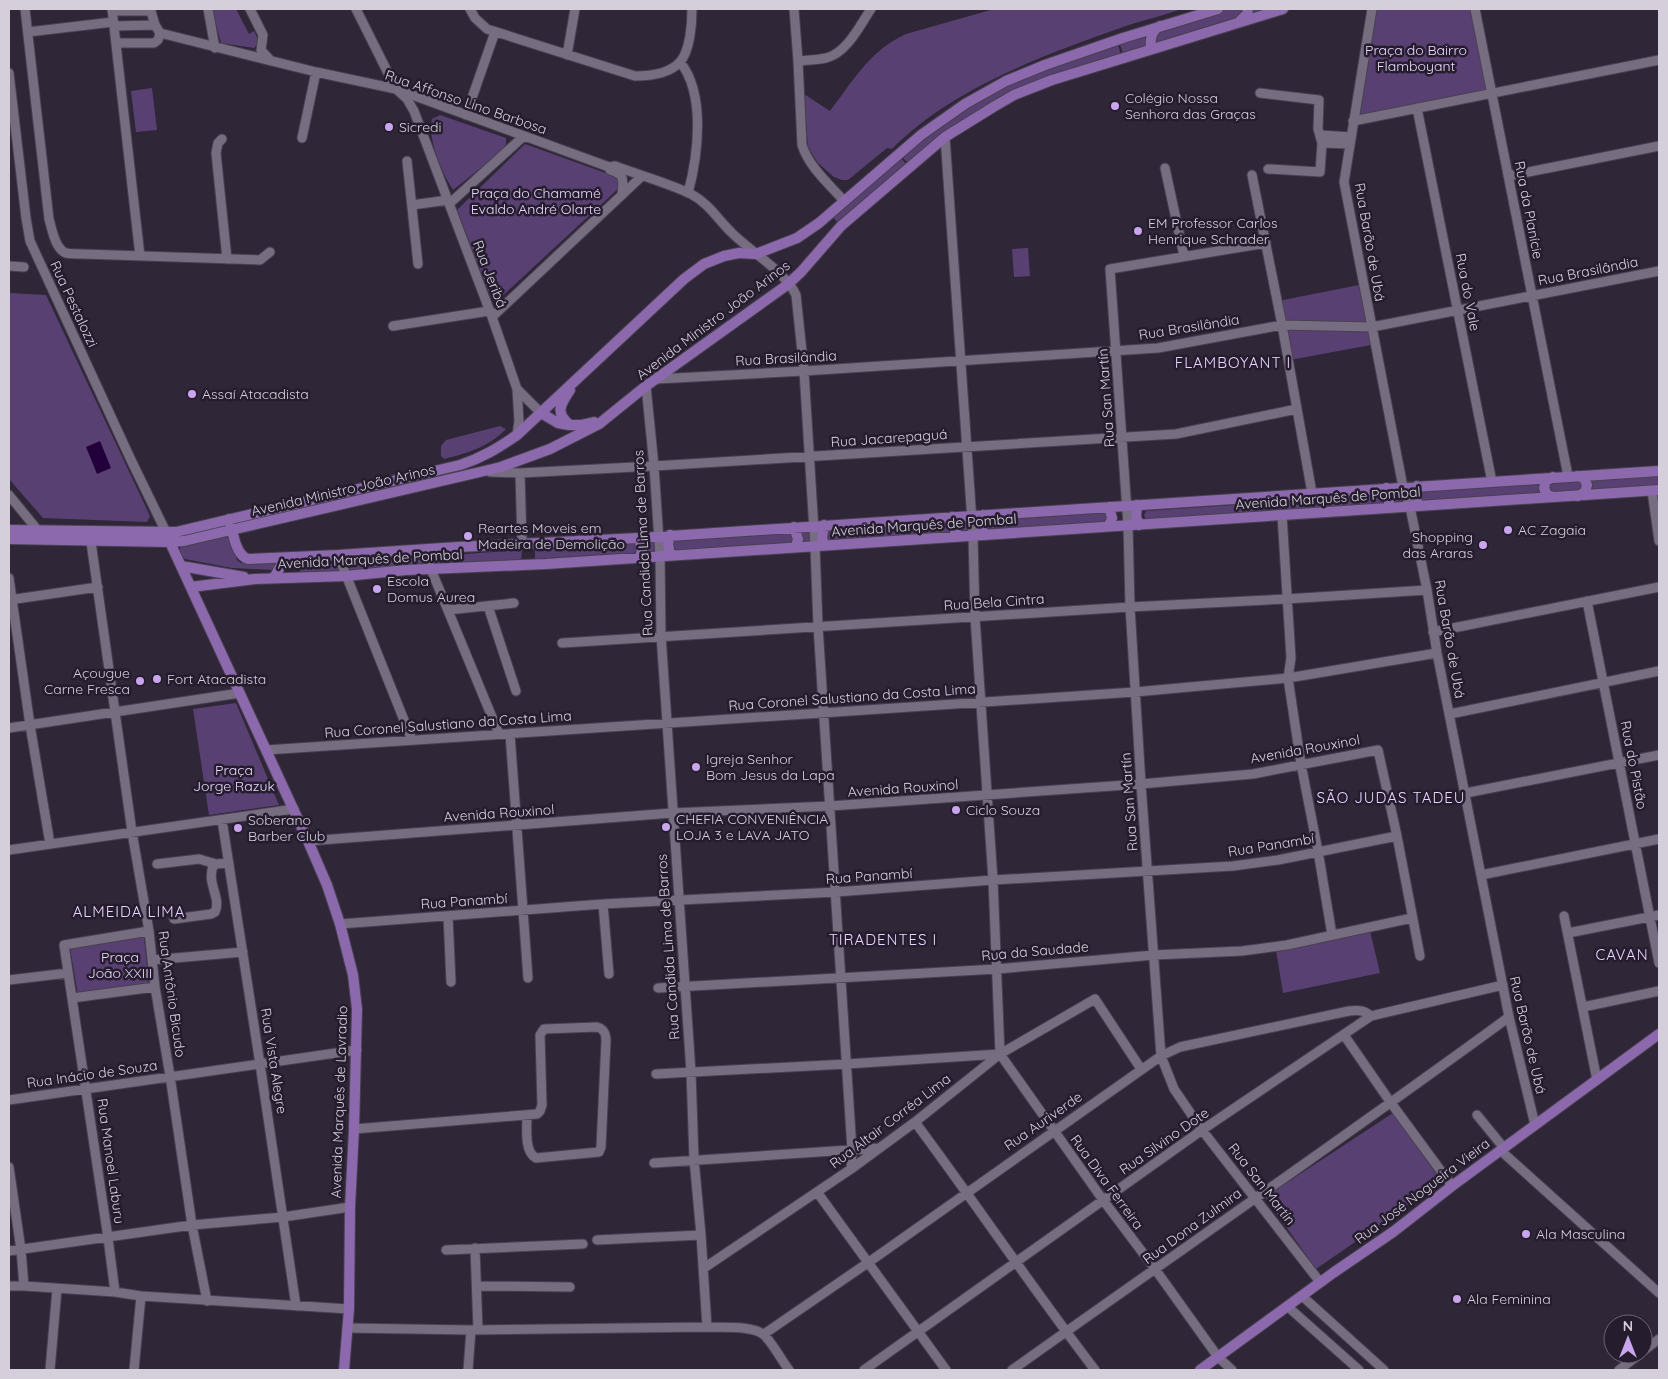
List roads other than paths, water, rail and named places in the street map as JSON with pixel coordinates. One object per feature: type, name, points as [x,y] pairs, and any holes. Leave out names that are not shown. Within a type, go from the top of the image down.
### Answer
[{"type":"main road","name":"Avenida Ministro João Arinos","points":[[9,530],[176,532],[476,460],[517,435],[684,279],[704,264],[724,256],[740,253],[756,254],[797,238],[819,222],[921,135],[965,104],[1006,81],[1045,65],[1163,24],[1214,9]]},
{"type":"main road","points":[[1236,23],[1242,20],[1248,9]]},
{"type":"main road","name":"Avenida Ministro João Arinos","points":[[9,539],[170,542],[232,530],[501,467],[550,449],[599,424],[646,386],[788,284],[801,272],[825,242],[856,213],[945,137],[981,114],[1014,95],[1052,80],[1151,48],[1283,9]]},
{"type":"main road","points":[[1151,48],[1152,34],[1163,24]]},
{"type":"main road","points":[[844,201],[856,213]]},
{"type":"main road","points":[[570,425],[562,417],[560,408],[579,377]]},
{"type":"main road","points":[[541,413],[558,423],[581,425],[598,421],[619,409]]},
{"type":"main road","name":"Avenida Marquês de Pombal","points":[[229,519],[238,550],[244,558],[291,557],[639,538],[1659,470]]},
{"type":"main road","points":[[1572,476],[1584,478],[1587,485],[1585,492],[1578,496]]},
{"type":"main road","points":[[1553,478],[1546,481],[1544,488],[1547,495],[1554,497]]},
{"type":"main road","points":[[1415,506],[1417,486]]},
{"type":"main road","points":[[1386,488],[1390,500],[1388,508]]},
{"type":"main road","name":"Avenida Marquês de Pombal","points":[[191,587],[254,579],[346,576],[432,569],[665,556],[1655,491]]},
{"type":"main road","points":[[1132,505],[1136,517],[1133,525]]},
{"type":"main road","points":[[1109,507],[1112,518],[1109,526]]},
{"type":"main road","points":[[978,535],[982,515]]},
{"type":"main road","points":[[952,517],[956,529],[954,537]]},
{"type":"main road","points":[[819,526],[822,538],[820,545]]},
{"type":"main road","points":[[794,527],[798,539],[796,547]]},
{"type":"main road","points":[[166,532],[191,587]]},
{"type":"main road","points":[[665,556],[670,536]]},
{"type":"main road","points":[[639,538],[642,550],[640,557]]},
{"type":"main road","points":[[274,578],[280,567],[291,557]]},
{"type":"main road","points":[[181,566],[254,579]]},
{"type":"main road","name":"Avenida Marquês de Lavradio","points":[[191,587],[294,809],[327,885],[340,924],[354,983],[357,1009],[354,1129],[350,1207],[349,1309],[344,1370]]},
{"type":"main road","name":"Rua José Nogueira Vieira","points":[[1200,1370],[1320,1282],[1394,1232],[1452,1186],[1659,1034]]},
{"type":"street","points":[[25,9],[49,219],[61,250],[67,253],[260,260],[270,252]]},
{"type":"street","points":[[208,9],[215,48]]},
{"type":"street","points":[[250,9],[263,35],[262,50],[272,62]]},
{"type":"street","name":"Rua Jeribá","points":[[356,9],[396,89],[407,99],[414,111],[491,314],[517,389]]},
{"type":"street","points":[[470,9],[475,18],[495,32],[635,76],[652,76],[666,71],[680,62],[690,36],[692,9]]},
{"type":"street","points":[[567,54],[575,9]]},
{"type":"street","points":[[794,9],[802,145],[815,169],[844,201]]},
{"type":"street","points":[[798,61],[828,58],[837,53],[845,46],[871,9]]},
{"type":"street","name":"Rua Barão de Ubá","points":[[1372,9],[1344,182],[1403,487],[1415,506],[1437,653],[1466,793],[1502,985],[1535,1125]]},
{"type":"street","name":"Rua da Planície","points":[[1475,9],[1532,296],[1572,476]]},
{"type":"street","points":[[116,43],[154,42],[158,40],[161,31],[151,11],[112,10],[140,256]]},
{"type":"street","points":[[28,32],[113,24],[161,31]]},
{"type":"street","name":"Rua Affonso Lino Barbosa","points":[[161,31],[215,48],[396,89],[609,168],[621,174],[623,178],[622,195]]},
{"type":"street","points":[[466,114],[495,32]]},
{"type":"street","points":[[1353,121],[1659,60]]},
{"type":"street","points":[[680,62],[688,72],[696,113],[698,147],[688,193]]},
{"type":"street","points":[[302,138],[316,72]]},
{"type":"street","name":"Rua Pestalozzi","points":[[9,73],[10,97],[30,241],[130,460],[166,532]]},
{"type":"street","points":[[1260,92],[1318,100],[1318,129],[1321,139],[1320,172],[1268,170]]},
{"type":"street","name":"Rua do Vale","points":[[1417,108],[1492,482]]},
{"type":"street","points":[[412,204],[448,202],[524,136]]},
{"type":"street","points":[[656,1074],[1000,1054],[993,880],[975,617],[978,535],[972,516],[945,137]]},
{"type":"street","points":[[222,139],[218,143],[216,153],[227,259]]},
{"type":"street","points":[[1321,139],[1350,140]]},
{"type":"street","points":[[1508,176],[1659,146]]},
{"type":"street","points":[[407,161],[418,264]]},
{"type":"street","name":"Rua Affonso Lino Barbosa","points":[[609,168],[615,166],[688,193],[705,203],[730,232],[788,284]]},
{"type":"street","points":[[1165,168],[1184,256],[1266,243]]},
{"type":"street","points":[[1252,175],[1282,325],[1312,493]]},
{"type":"street","points":[[393,326],[491,314],[642,176]]},
{"type":"street","name":"Rua San Martín","points":[[1132,505],[1122,437],[1110,269],[1184,256]]},
{"type":"street","points":[[9,266],[24,267]]},
{"type":"street","name":"Rua Brasilândia","points":[[657,378],[804,371],[1158,348],[1282,325],[1372,327],[1659,271]]},
{"type":"street","points":[[788,284],[796,295],[810,457],[819,526]]},
{"type":"street","name":"Rua Candida Lima de Barros","points":[[646,386],[659,536],[665,556],[661,635],[691,1072],[694,1160],[704,1268],[707,1327]]},
{"type":"street","points":[[517,389],[541,413]]},
{"type":"street","points":[[517,389],[519,421],[517,435]]},
{"type":"street","name":"Rua Jacarepaguá","points":[[480,472],[520,473],[654,466],[1176,434],[1297,409]]},
{"type":"street","points":[[520,473],[522,543]]},
{"type":"street","points":[[1655,491],[1659,541]]},
{"type":"street","points":[[9,495],[46,541]]},
{"type":"street","points":[[1282,515],[1291,658],[1288,678],[1301,764],[1332,936]]},
{"type":"street","name":"Rua San Martín","points":[[1133,525],[1130,607],[1161,1056],[1174,1089],[1202,1130],[1320,1282]]},
{"type":"street","name":"Rua Antônio Bicudo","points":[[91,542],[132,832],[149,931],[155,987],[192,1225],[207,1301]]},
{"type":"street","points":[[820,545],[818,626],[842,978],[852,1150],[851,1169]]},
{"type":"street","points":[[423,550],[499,734]]},
{"type":"street","points":[[338,555],[412,740]]},
{"type":"street","points":[[9,578],[10,600],[50,844]]},
{"type":"street","points":[[10,600],[98,587]]},
{"type":"street","points":[[1433,632],[1659,587]]},
{"type":"street","name":"Rua Bela Cintra","points":[[562,643],[661,635],[1130,607],[1286,600],[1427,590]]},
{"type":"street","name":"Rua do Pistão","points":[[1587,601],[1636,844],[1655,916],[1659,963]]},
{"type":"street","points":[[448,610],[514,603]]},
{"type":"street","points":[[488,606],[516,691]]},
{"type":"street","name":"Rua Coronel Salustiano da Costa Lima","points":[[266,750],[1135,692],[1288,678],[1437,653]]},
{"type":"street","points":[[1450,714],[1659,671]]},
{"type":"street","points":[[9,728],[240,693]]},
{"type":"street","points":[[510,734],[528,978]]},
{"type":"street","name":"Avenida Rouxinol","points":[[308,841],[672,813],[830,806],[1141,784],[1253,774],[1378,750],[1397,836]]},
{"type":"street","points":[[1466,793],[1659,755]]},
{"type":"street","points":[[9,850],[294,809]]},
{"type":"street","name":"Rua Vista Alegre","points":[[222,820],[296,1306]]},
{"type":"street","points":[[1397,836],[1420,956]]},
{"type":"street","name":"Rua Panambí","points":[[340,924],[603,904],[836,892],[993,880],[1233,866],[1278,860],[1397,836]]},
{"type":"street","points":[[1481,875],[1659,839]]},
{"type":"street","points":[[157,864],[199,859],[214,864],[229,863]]},
{"type":"street","points":[[174,919],[215,912],[217,903],[210,875],[214,864]]},
{"type":"street","points":[[603,904],[609,974]]},
{"type":"street","points":[[448,916],[451,982]]},
{"type":"street","points":[[1564,916],[1597,1080]]},
{"type":"street","points":[[1568,933],[1655,916]]},
{"type":"street","name":"Rua da Saudade","points":[[658,988],[997,968],[1242,950],[1278,946],[1332,936],[1412,918]]},
{"type":"street","name":"Rua Manoel Laburu","points":[[115,1292],[64,945],[149,931]]},
{"type":"street","points":[[152,960],[243,952]]},
{"type":"street","points":[[9,980],[68,973]]},
{"type":"street","name":"Rua Silvino Dote","points":[[864,1370],[1016,1264],[1202,1130],[1370,1016],[1502,985]]},
{"type":"street","points":[[72,998],[155,987]]},
{"type":"street","points":[[1583,1007],[1659,991]]},
{"type":"street","name":"Rua Altair Corrêa Lima","points":[[704,1268],[851,1169],[1000,1054],[1095,999],[1141,1069]]},
{"type":"street","name":"Rua Auriverde","points":[[764,1334],[1161,1056],[1180,1047],[1350,1011],[1365,1011],[1370,1016]]},
{"type":"street","name":"Rua Dona Zulmira","points":[[1012,1370],[1509,1018]]},
{"type":"street","points":[[354,1129],[537,1114],[542,1104],[540,1035],[544,1029],[602,1028],[606,1034],[606,1041],[602,1147],[599,1152],[536,1158],[531,1156],[527,1115]]},
{"type":"street","points":[[1344,1035],[1452,1186]]},
{"type":"street","name":"Rua Inácio de Souza","points":[[9,1100],[356,1050]]},
{"type":"street","name":"Rua Diva Ferreira","points":[[1000,1054],[1053,1131],[1218,1357],[1232,1370]]},
{"type":"street","points":[[1477,1115],[1502,1149],[1659,1293]]},
{"type":"street","points":[[914,1122],[967,1192],[1016,1264],[1095,1370]]},
{"type":"street","points":[[654,1163],[879,1148]]},
{"type":"street","points":[[9,1167],[21,1250],[24,1286]]},
{"type":"street","points":[[817,1192],[946,1370]]},
{"type":"street","points":[[9,1251],[192,1225],[283,1217],[350,1207]]},
{"type":"street","points":[[598,1240],[701,1235]]},
{"type":"street","points":[[446,1250],[583,1244]]},
{"type":"street","points":[[468,1370],[475,1330],[477,1286],[475,1248]]},
{"type":"street","points":[[9,1286],[115,1292],[207,1301],[349,1309]]},
{"type":"street","points":[[477,1286],[570,1286]]},
{"type":"street","points":[[50,1370],[57,1289]]},
{"type":"street","points":[[134,1370],[141,1296]]},
{"type":"street","points":[[1302,1296],[1384,1370]]},
{"type":"street","points":[[1287,1306],[1359,1370]]},
{"type":"street","points":[[348,1328],[475,1330],[743,1328],[764,1334],[789,1370]]},
{"type":"place","name":"Colégio Nossa Senhora das Graças","points":[[1115,106]]},
{"type":"place","name":"Sicredi","points":[[389,127]]},
{"type":"place","name":"EM Professor Carlos Henrique Schrader","points":[[1138,231]]},
{"type":"place","name":"Assaí Atacadista","points":[[192,394]]},
{"type":"place","name":"AC Zagaia","points":[[1508,530]]},
{"type":"place","name":"Reartes Moveis em Madeira de Demolição","points":[[468,536]]},
{"type":"place","name":"Shopping das Araras","points":[[1483,545]]},
{"type":"place","name":"Escola Domus Aurea","points":[[377,589]]},
{"type":"place","name":"Fort Atacadista","points":[[157,679]]},
{"type":"place","name":"Açougue Carne Fresca","points":[[140,681]]},
{"type":"place","name":"Igreja Senhor Bom Jesus da Lapa","points":[[696,767]]},
{"type":"place","name":"Ciclo Souza","points":[[956,810]]},
{"type":"place","name":"CHEFIA CONVENIÊNCIA LOJA 3 e LAVA JATO","points":[[666,827]]},
{"type":"place","name":"Soberano Barber Club","points":[[238,828]]},
{"type":"place","name":"Ala Masculina","points":[[1526,1234]]},
{"type":"place","name":"Ala Feminina","points":[[1457,1299]]},
{"type":"district","name":"FLAMBOYANT I","points":[[1233,362]]},
{"type":"district","name":"SÃO JUDAS TADEU","points":[[1391,797]]},
{"type":"district","name":"ALMEIDA LIMA","points":[[129,911]]},
{"type":"district","name":"TIRADENTES I","points":[[883,939]]},
{"type":"district","name":"CAVAN","points":[[1622,954]]},
{"type":"park label","name":"Praça do Bairro Flamboyant","points":[[1416,58]]},
{"type":"park label","name":"Praça do Chamamé Evaldo André Olarte","points":[[536,202]]},
{"type":"park label","name":"Praça Jorge Razuk","points":[[234,778]]},
{"type":"park label","name":"Praça João XXIII","points":[[120,966]]}]
